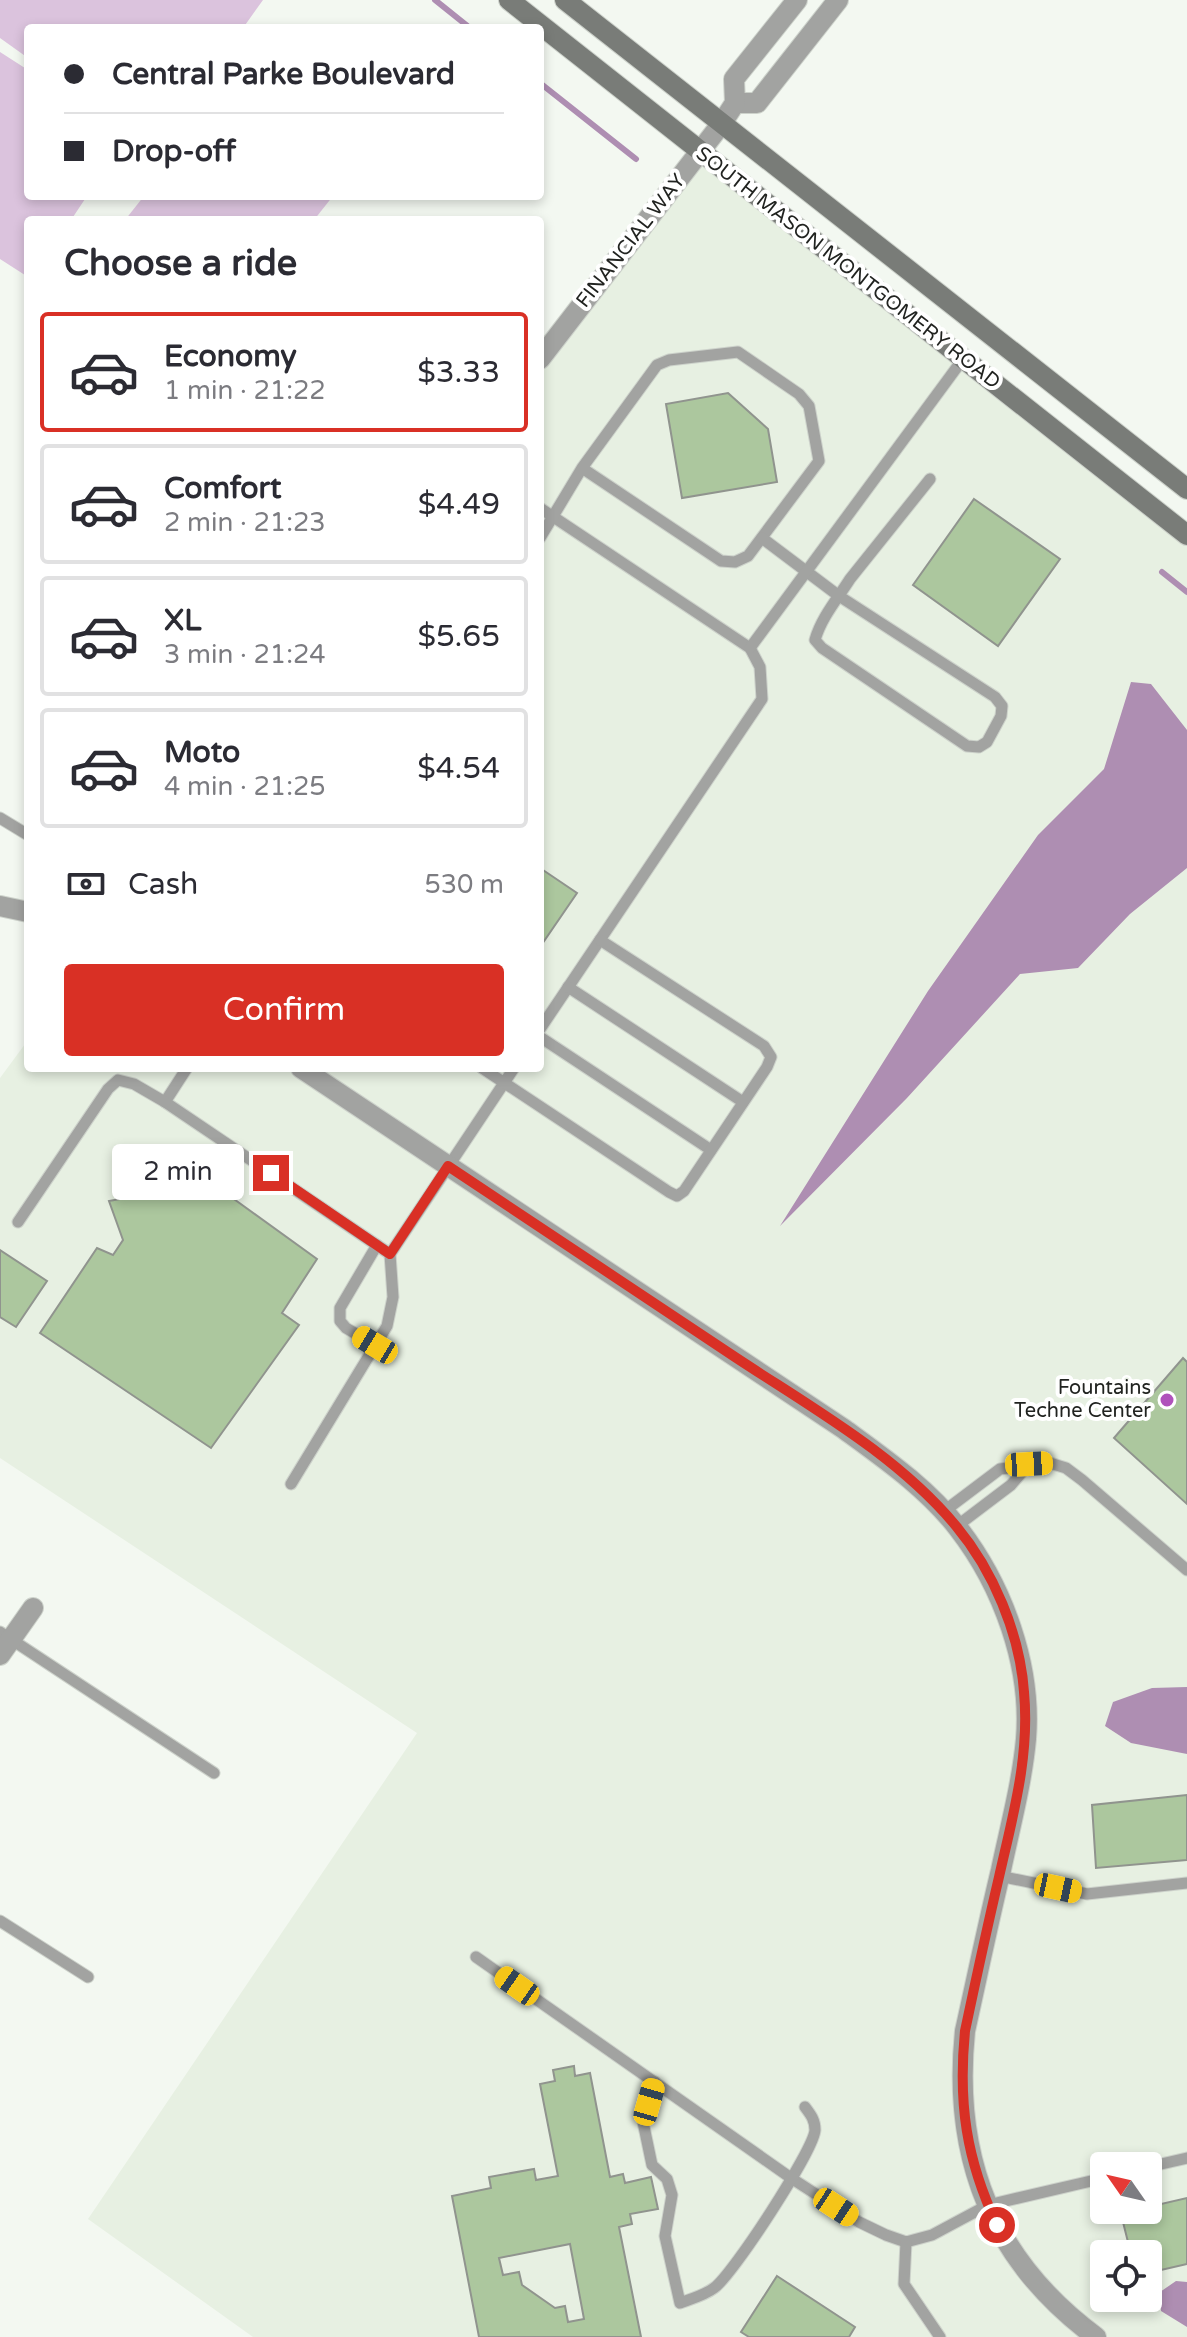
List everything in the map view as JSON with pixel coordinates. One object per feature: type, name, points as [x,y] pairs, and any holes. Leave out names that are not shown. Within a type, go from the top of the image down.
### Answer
[{"type":"main road","name":"SOUTH MASON MONTGOMERY ROAD","points":[[509,0],[539,24]]},
{"type":"main road","name":"SOUTH MASON MONTGOMERY ROAD","points":[[565,0],[1187,489]]},
{"type":"main road","name":"SOUTH MASON MONTGOMERY ROAD","points":[[544,28],[1187,535]]},
{"type":"street","points":[[797,0],[734,79],[735,103],[757,103],[838,0]]},
{"type":"street","name":"FINANCIAL WAY","points":[[544,354],[735,103]]},
{"type":"street","points":[[0,906],[24,911]]},
{"type":"street","points":[[307,1072],[844,1429],[904,1474],[950,1519],[989,1577],[1007,1618],[1020,1661],[1026,1735],[1021,1780],[965,2031],[962,2061],[964,2123],[974,2168],[1004,2238],[1021,2264],[1051,2299],[1096,2337]]},
{"type":"street","points":[[4,1642],[33,1608]]},
{"type":"lane","points":[[544,532],[582,468],[657,365],[669,360],[738,352],[799,394],[809,406],[819,461],[748,556],[735,562],[721,561],[582,468]]},
{"type":"lane","points":[[750,648],[963,359]]},
{"type":"lane","points":[[762,538],[839,596],[995,697],[1002,706],[1001,716],[987,742],[979,747],[967,746],[822,648],[815,640],[818,628],[839,596],[850,579],[930,479]]},
{"type":"lane","points":[[544,511],[750,648],[760,667],[762,699],[544,1023]]},
{"type":"lane","points":[[0,818],[24,833]]},
{"type":"lane","points":[[488,1072],[677,1196],[684,1191],[771,1057],[764,1046],[600,940]]},
{"type":"lane","points":[[568,987],[743,1102]]},
{"type":"lane","points":[[544,1040],[711,1150]]},
{"type":"lane","points":[[165,1102],[184,1072]]},
{"type":"lane","points":[[291,1484],[387,1326],[393,1297],[390,1254],[511,1072]]},
{"type":"lane","points":[[18,1222],[108,1089],[118,1080],[134,1084],[165,1102],[390,1254]]},
{"type":"lane","points":[[375,1345],[346,1328],[340,1321],[340,1308],[377,1245]]},
{"type":"lane","points":[[950,1519],[1000,1469],[1050,1463],[1066,1468],[1187,1570]]},
{"type":"lane","points":[[950,1519],[1011,1485],[1029,1464]]},
{"type":"lane","points":[[4,1642],[214,1773]]},
{"type":"lane","points":[[999,1876],[1087,1894],[1187,1883]]},
{"type":"lane","points":[[0,1921],[88,1977]]},
{"type":"lane","points":[[476,1957],[791,2178],[859,2222],[906,2242],[932,2235],[988,2205],[1090,2181]]},
{"type":"lane","points":[[655,2082],[643,2122],[652,2165],[667,2179],[672,2195],[665,2236],[680,2303],[714,2289],[728,2275],[791,2178],[815,2131],[814,2119],[805,2107]]},
{"type":"lane","points":[[1162,2164],[1187,2158]]},
{"type":"lane","points":[[906,2242],[904,2284],[940,2337]]},
{"type":"shaded area","points":[[0,0],[263,0],[246,24],[24,24],[24,55],[0,38]]},
{"type":"shaded area","points":[[0,52],[24,67],[24,200],[84,200],[74,216],[24,216],[24,274],[0,259]]},
{"type":"shaded area","points":[[700,151],[1187,535],[1187,2337],[253,2337],[88,2219],[417,1733],[0,1458],[0,1078],[24,1045],[24,1072],[544,1072],[544,354]]},
{"type":"shaded area","points":[[141,200],[330,200],[317,216],[128,216]]},
{"type":"shaded area","points":[[1131,682],[1151,684],[1187,730],[1187,868],[1130,914],[1078,968],[1020,974],[907,1098],[780,1226],[928,991],[1038,835],[1104,769]]},
{"type":"shaded area","points":[[1187,1687],[1187,1754],[1131,1743],[1105,1726],[1113,1702],[1152,1688]]},
{"type":"shaded area","points":[[1176,2281],[1187,2282],[1187,2327],[1162,2312],[1162,2291]]},
{"type":"building","points":[[728,393],[768,429],[777,482],[682,498],[666,404]]},
{"type":"building","points":[[974,499],[1060,559],[998,646],[913,585]]},
{"type":"building","points":[[544,871],[577,893],[544,941]]},
{"type":"building","points":[[153,1173],[177,1190],[209,1181],[317,1259],[282,1313],[299,1325],[211,1448],[40,1333],[97,1248],[113,1255],[123,1240],[109,1201],[136,1196]]},
{"type":"building","points":[[0,1250],[47,1281],[16,1327],[0,1317]]},
{"type":"building","name":"Fountains Techne Center","points":[[1183,1358],[1187,1362],[1187,1504],[1114,1438]]},
{"type":"building","points":[[1187,1795],[1187,1860],[1096,1868],[1092,1805]]},
{"type":"building","points":[[574,2066],[575,2076],[590,2073],[610,2177],[623,2174],[625,2183],[651,2177],[658,2209],[630,2214],[632,2224],[619,2227],[641,2337],[479,2337],[452,2196],[491,2188],[489,2177],[534,2169],[536,2180],[558,2176],[540,2084],[555,2081],[553,2070]],"holes":[[[570,2244],[584,2319],[568,2322],[565,2306],[555,2308],[522,2285],[519,2272],[503,2275],[499,2258]]]},
{"type":"building","points":[[1187,2198],[1187,2264],[1162,2270],[1162,2240],[1128,2240],[1124,2224],[1162,2224],[1162,2204]]},
{"type":"building","points":[[777,2276],[855,2327],[849,2337],[749,2337],[741,2332]]},
{"type":"waterway","points":[[435,0],[465,24]]},
{"type":"waterway","points":[[544,86],[636,159]]},
{"type":"waterway","points":[[1162,572],[1187,592]]},
{"type":"place","name":"Fountains Techne Center","points":[[1167,1400]]},
{"type":"route","points":[[271,1173],[390,1254],[448,1166],[844,1429],[927,1493],[957,1526],[989,1577],[1007,1618],[1020,1661],[1024,1690],[1026,1735],[1021,1780],[965,2031],[962,2061],[964,2123],[974,2168],[997,2225]]}]
